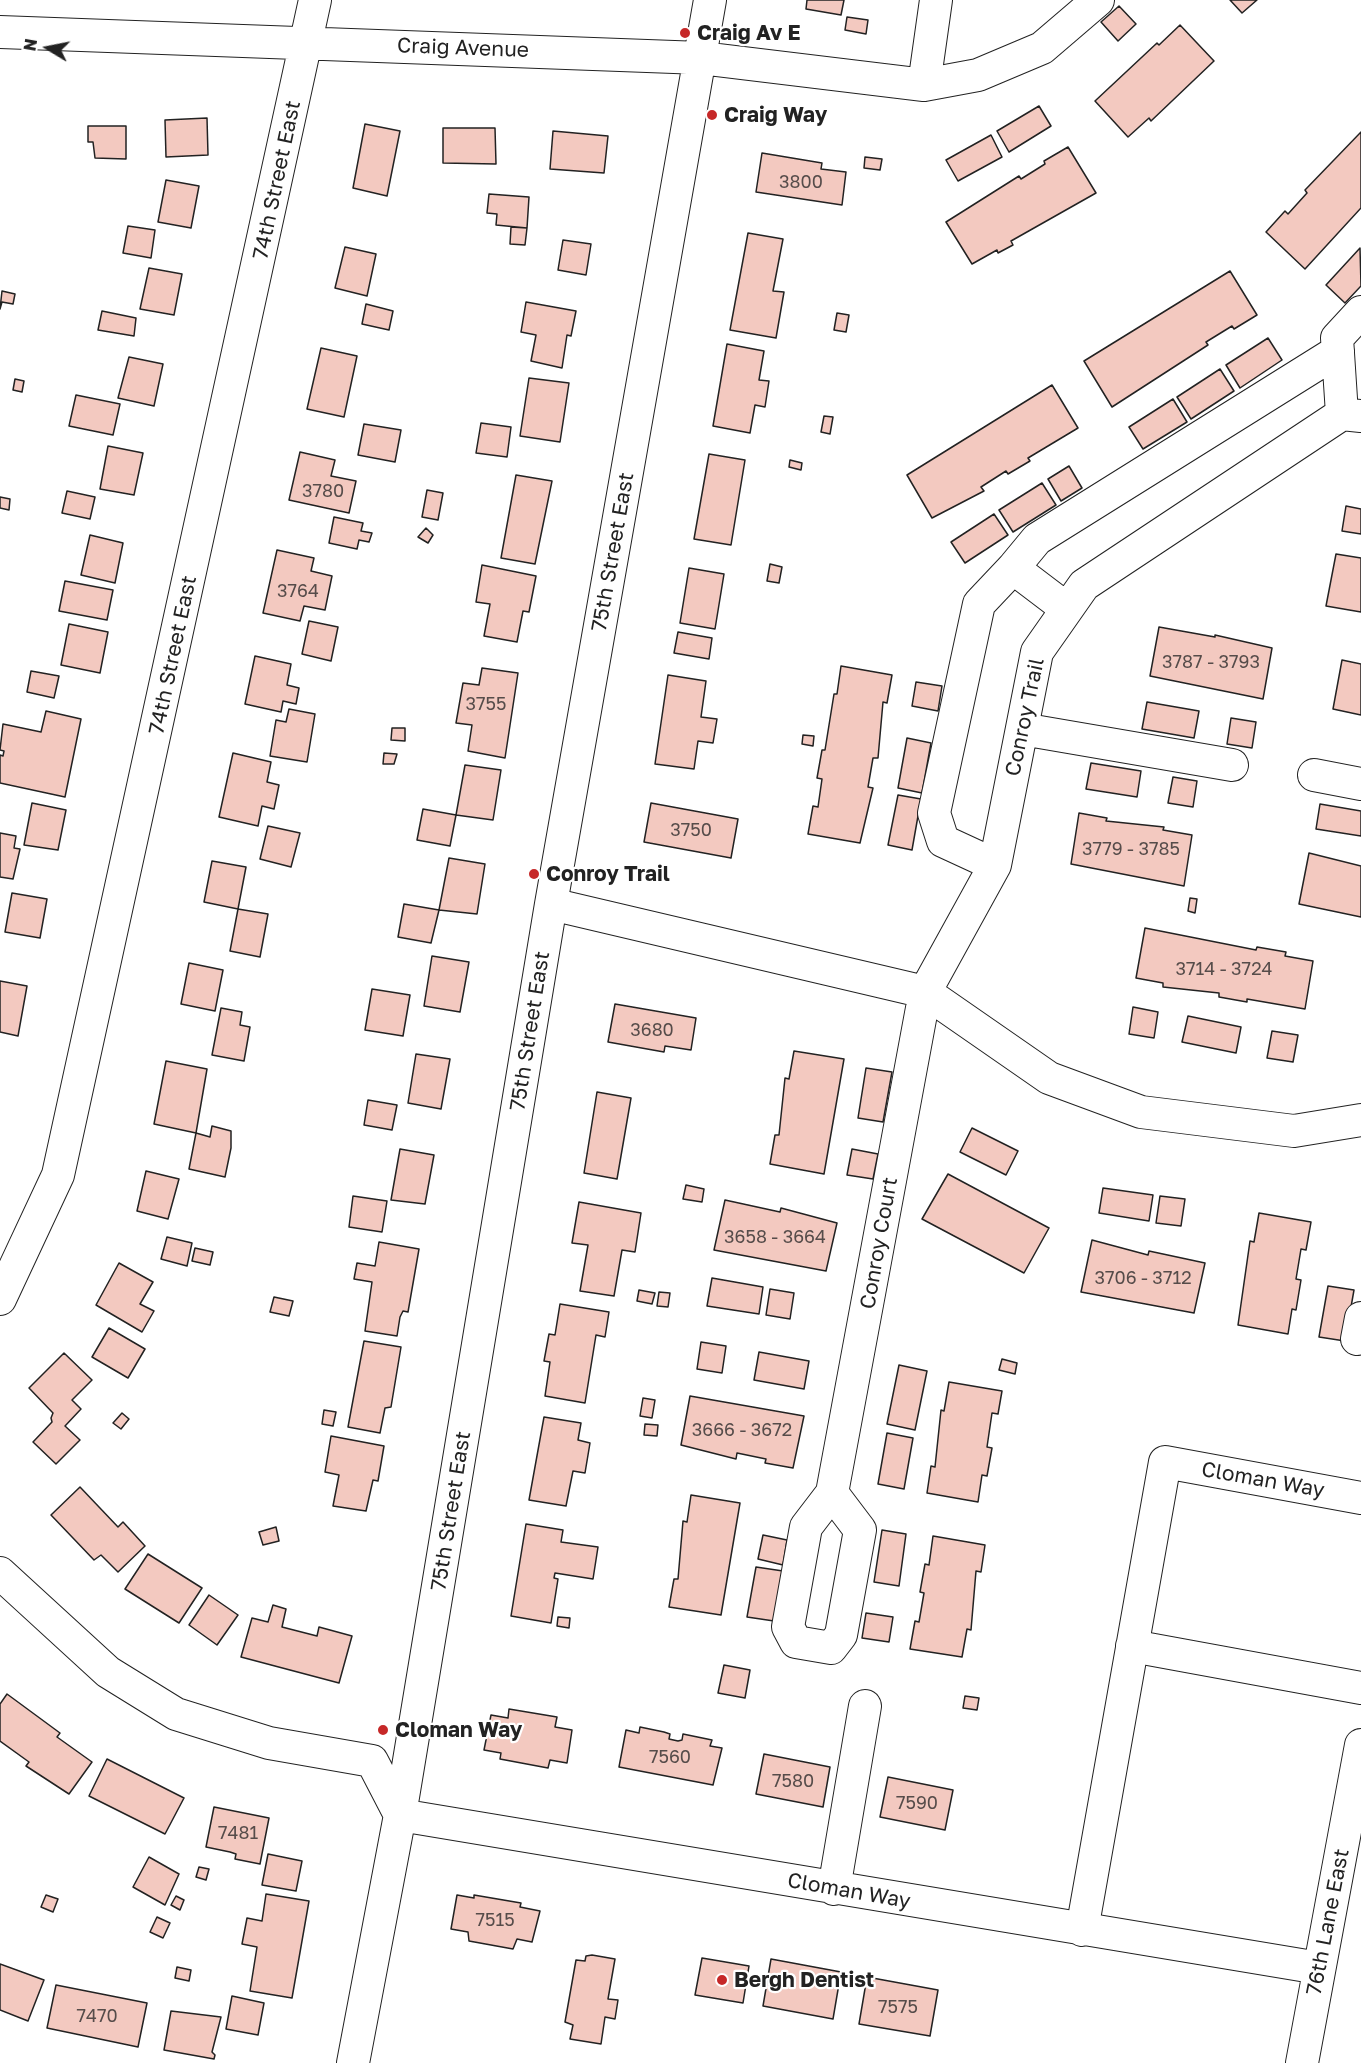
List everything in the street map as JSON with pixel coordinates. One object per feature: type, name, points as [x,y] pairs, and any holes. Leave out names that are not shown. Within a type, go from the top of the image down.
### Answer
[{"type":"street","name":"74th Street East","points":[[0,1299],[58,1175],[315,0]]},
{"type":"street","name":"75th Street East","points":[[353,2063],[400,1815],[551,904],[710,0]]},
{"type":"street","points":[[936,0],[924,86],[978,75],[1042,48],[1098,0]]},
{"type":"street","name":"Craig Avenue","points":[[0,32],[700,58],[924,86]]},
{"type":"street","points":[[1351,415],[1337,338],[1361,312]]},
{"type":"street","points":[[995,865],[943,841],[934,813],[980,604],[1037,539],[1338,351]]},
{"type":"street","name":"Conroy Trail","points":[[925,992],[995,865],[1037,652],[1084,585],[1351,415]]},
{"type":"street","points":[[1013,568],[1067,609]]},
{"type":"street","points":[[1022,729],[1232,765]]},
{"type":"street","points":[[1314,776],[1361,784]]},
{"type":"street","points":[[551,904],[925,992],[1049,1078],[1141,1112],[1294,1131],[1360,1122]]},
{"type":"street","name":"Conroy Court","points":[[832,1493],[925,992]]},
{"type":"street","name":"Cloman Way","points":[[1132,1646],[1165,1462],[1361,1498]]},
{"type":"street","points":[[0,1572],[108,1672],[176,1713],[269,1743],[372,1761],[400,1815]]},
{"type":"street","points":[[1082,1930],[1132,1646],[1361,1688]]},
{"type":"street","points":[[834,1888],[865,1706]]},
{"type":"street","name":"76th Lane East","points":[[1302,2063],[1361,1745]]},
{"type":"street","name":"Cloman Way","points":[[400,1815],[1319,1968]]},
{"type":"building","points":[[807,0],[844,0],[841,15],[806,9]]},
{"type":"building","points":[[1230,0],[1257,0],[1242,13]]},
{"type":"building","points":[[1119,6],[1136,24],[1118,41],[1101,22]]},
{"type":"building","points":[[847,17],[868,20],[866,34],[845,30]]},
{"type":"building","points":[[1180,25],[1214,61],[1151,121],[1149,118],[1128,137],[1095,101],[1157,43],[1159,45]]},
{"type":"building","points":[[1039,106],[1051,126],[1009,152],[997,131]]},
{"type":"building","points":[[207,118],[208,155],[166,157],[165,120]]},
{"type":"building","points":[[365,124],[400,131],[387,196],[353,188]]},
{"type":"building","points":[[88,126],[126,126],[126,159],[95,158],[93,142],[88,142]]},
{"type":"building","points":[[443,128],[495,128],[496,164],[443,163]]},
{"type":"building","points":[[553,131],[608,136],[604,173],[550,169]]},
{"type":"building","points":[[1361,132],[1361,208],[1305,269],[1266,232],[1285,211],[1288,214],[1307,193],[1305,190]]},
{"type":"building","points":[[991,135],[1002,157],[958,181],[946,160]]},
{"type":"building","points":[[1068,147],[1096,193],[1011,241],[1013,245],[998,253],[997,250],[972,264],[946,222],[1019,176],[1021,179],[1045,164],[1044,161]]},
{"type":"building","points":[[762,153],[822,163],[821,169],[846,172],[842,205],[756,192]]},
{"type":"building","points":[[865,157],[882,159],[880,170],[864,168]]},
{"type":"building","points":[[166,180],[199,186],[191,228],[158,222]]},
{"type":"building","points":[[489,194],[529,197],[527,228],[496,225],[497,214],[487,213]]},
{"type":"building","points":[[128,226],[155,230],[151,258],[123,253]]},
{"type":"building","points":[[511,227],[527,228],[525,245],[510,244]]},
{"type":"building","points":[[748,233],[783,239],[773,291],[784,292],[776,338],[730,330]]},
{"type":"building","points":[[563,240],[591,244],[586,275],[558,270]]},
{"type":"building","points":[[345,247],[376,254],[367,296],[335,288]]},
{"type":"building","points":[[1360,248],[1361,286],[1345,303],[1326,285]]},
{"type":"building","points":[[149,268],[182,274],[174,315],[140,309]]},
{"type":"building","points":[[1230,271],[1257,315],[1234,329],[1232,326],[1206,342],[1208,345],[1112,407],[1084,361]]},
{"type":"building","points":[[2,291],[15,294],[13,304],[2,302],[0,309]]},
{"type":"building","points":[[526,302],[576,311],[571,336],[567,335],[562,368],[531,361],[536,335],[521,332]]},
{"type":"building","points":[[366,304],[393,311],[389,330],[362,324]]},
{"type":"building","points":[[102,311],[136,318],[134,336],[98,330]]},
{"type":"building","points":[[837,313],[849,315],[846,332],[834,330]]},
{"type":"building","points":[[1268,338],[1282,360],[1240,388],[1226,365]]},
{"type":"building","points":[[727,344],[764,351],[759,380],[769,381],[765,407],[755,405],[750,433],[713,426]]},
{"type":"building","points":[[321,348],[357,356],[344,417],[307,409]]},
{"type":"building","points":[[129,357],[163,364],[154,406],[118,398]]},
{"type":"building","points":[[1220,369],[1234,391],[1191,419],[1177,397]]},
{"type":"building","points":[[529,378],[569,383],[560,442],[520,436]]},
{"type":"building","points":[[15,379],[24,381],[22,392],[13,390]]},
{"type":"building","points":[[1052,385],[1078,428],[1028,458],[1030,461],[1008,474],[1006,471],[981,487],[984,491],[932,518],[907,475]]},
{"type":"building","points":[[76,395],[120,404],[113,435],[69,426]]},
{"type":"building","points":[[1173,399],[1187,422],[1143,449],[1129,427]]},
{"type":"building","points":[[824,416],[833,417],[830,434],[821,432]]},
{"type":"building","points":[[481,423],[511,427],[507,457],[476,453]]},
{"type":"building","points":[[364,424],[401,430],[395,462],[358,455]]},
{"type":"building","points":[[108,446],[143,453],[134,495],[100,489]]},
{"type":"building","points":[[300,452],[335,460],[331,476],[356,481],[349,513],[289,500]]},
{"type":"building","points":[[709,454],[745,460],[731,545],[694,539]]},
{"type":"building","points":[[790,460],[802,463],[801,470],[789,467]]},
{"type":"building","points":[[1069,466],[1082,488],[1061,501],[1048,479]]},
{"type":"building","points":[[516,475],[552,481],[535,564],[501,558]]},
{"type":"building","points":[[1042,483],[1056,505],[1013,532],[999,510]]},
{"type":"building","points":[[427,490],[443,493],[438,520],[422,517]]},
{"type":"building","points":[[67,491],[95,497],[90,519],[62,513]]},
{"type":"building","points":[[0,497],[10,499],[9,510],[0,508]]},
{"type":"building","points":[[1346,506],[1361,509],[1361,534],[1342,531]]},
{"type":"building","points":[[994,514],[1008,535],[965,563],[951,542]]},
{"type":"building","points":[[334,517],[363,523],[361,531],[372,533],[369,542],[359,540],[357,549],[329,543]]},
{"type":"building","points":[[426,528],[433,535],[428,543],[418,537]]},
{"type":"building","points":[[90,535],[123,543],[115,583],[81,575]]},
{"type":"building","points":[[277,550],[314,558],[311,571],[332,576],[325,610],[304,606],[300,621],[263,613]]},
{"type":"building","points":[[1336,554],[1361,558],[1361,612],[1326,606]]},
{"type":"building","points":[[770,564],[782,567],[779,583],[767,581]]},
{"type":"building","points":[[482,565],[536,576],[529,612],[523,611],[517,642],[484,636],[490,604],[476,602]]},
{"type":"building","points":[[689,568],[724,574],[715,629],[680,623]]},
{"type":"building","points":[[65,581],[113,590],[107,620],[59,611]]},
{"type":"building","points":[[309,621],[338,627],[331,661],[302,654]]},
{"type":"building","points":[[69,624],[108,632],[100,673],[61,665]]},
{"type":"building","points":[[1159,627],[1215,637],[1215,635],[1272,648],[1263,699],[1150,676]]},
{"type":"building","points":[[678,632],[712,638],[709,659],[674,653]]},
{"type":"building","points":[[255,656],[291,664],[287,685],[299,688],[296,704],[283,701],[281,712],[245,704]]},
{"type":"building","points":[[1342,660],[1361,664],[1361,715],[1333,709]]},
{"type":"building","points":[[841,666],[892,675],[887,703],[883,702],[878,758],[873,758],[868,787],[873,788],[860,843],[808,834],[813,806],[818,807],[822,779],[817,778],[822,750],[825,750],[834,694],[837,694]]},
{"type":"building","points":[[482,668],[518,673],[505,758],[468,751],[472,725],[456,723],[463,683],[479,685]]},
{"type":"building","points":[[31,671],[59,676],[54,698],[27,692]]},
{"type":"building","points":[[668,675],[706,681],[701,717],[717,719],[713,743],[698,741],[694,769],[655,764]]},
{"type":"building","points":[[916,682],[942,686],[938,711],[912,706]]},
{"type":"building","points":[[1147,702],[1199,711],[1194,738],[1142,729]]},
{"type":"building","points":[[289,709],[315,714],[307,762],[270,756],[276,720],[286,722]]},
{"type":"building","points":[[46,711],[81,719],[65,797],[0,783],[0,755],[3,756],[4,751],[0,750],[3,724],[41,732]]},
{"type":"building","points":[[1231,718],[1256,722],[1252,748],[1227,744]]},
{"type":"building","points":[[392,728],[405,728],[405,741],[391,740]]},
{"type":"building","points":[[803,735],[814,736],[813,746],[802,744]]},
{"type":"building","points":[[907,738],[931,743],[922,793],[898,788]]},
{"type":"building","points":[[233,753],[271,762],[267,782],[279,785],[274,809],[262,806],[258,826],[219,817]]},
{"type":"building","points":[[384,753],[397,754],[394,764],[383,764]]},
{"type":"building","points":[[1091,763],[1141,771],[1137,797],[1086,789]]},
{"type":"building","points":[[465,765],[501,770],[493,820],[456,815]]},
{"type":"building","points":[[1173,777],[1197,781],[1193,807],[1168,803]]},
{"type":"building","points":[[898,795],[921,799],[912,850],[888,845]]},
{"type":"building","points":[[32,803],[66,810],[58,850],[24,845]]},
{"type":"building","points":[[651,803],[738,819],[731,858],[644,842]]},
{"type":"building","points":[[1320,804],[1361,811],[1361,836],[1316,829]]},
{"type":"building","points":[[423,809],[456,815],[450,846],[417,840]]},
{"type":"building","points":[[1079,813],[1107,818],[1106,821],[1164,827],[1163,830],[1192,835],[1184,886],[1071,864]]},
{"type":"building","points":[[268,826],[300,833],[291,867],[260,859]]},
{"type":"building","points":[[0,833],[16,836],[14,848],[20,849],[13,879],[0,877]]},
{"type":"building","points":[[1309,853],[1361,866],[1361,917],[1299,904]]},
{"type":"building","points":[[449,858],[485,864],[477,914],[439,910]]},
{"type":"building","points":[[212,861],[246,867],[238,909],[204,902]]},
{"type":"building","points":[[12,893],[47,899],[40,938],[5,932]]},
{"type":"building","points":[[1190,898],[1197,899],[1195,913],[1188,911]]},
{"type":"building","points":[[404,904],[439,910],[431,943],[398,937]]},
{"type":"building","points":[[238,909],[268,914],[260,957],[230,951]]},
{"type":"building","points":[[1145,928],[1256,950],[1257,947],[1286,952],[1285,956],[1313,961],[1305,1009],[1247,999],[1247,1002],[1219,997],[1219,993],[1163,987],[1163,983],[1136,978]]},
{"type":"building","points":[[432,956],[469,962],[460,1012],[424,1006]]},
{"type":"building","points":[[189,963],[223,970],[215,1011],[181,1004]]},
{"type":"building","points":[[0,981],[27,986],[18,1036],[0,1032]]},
{"type":"building","points":[[372,989],[410,995],[403,1036],[365,1030]]},
{"type":"building","points":[[615,1004],[696,1018],[691,1050],[665,1046],[664,1052],[608,1042]]},
{"type":"building","points":[[1133,1007],[1158,1012],[1154,1038],[1129,1034]]},
{"type":"building","points":[[221,1008],[242,1012],[240,1025],[250,1027],[244,1061],[212,1055]]},
{"type":"building","points":[[1188,1016],[1241,1027],[1236,1053],[1182,1042]]},
{"type":"building","points":[[1272,1031],[1298,1035],[1293,1062],[1267,1058]]},
{"type":"building","points":[[794,1051],[844,1059],[824,1174],[770,1164],[775,1135],[779,1135],[785,1078],[789,1079]]},
{"type":"building","points":[[416,1054],[450,1059],[441,1109],[408,1103]]},
{"type":"building","points":[[166,1061],[207,1069],[196,1133],[154,1124]]},
{"type":"building","points":[[866,1068],[892,1072],[883,1122],[858,1118]]},
{"type":"building","points":[[597,1092],[631,1098],[617,1179],[584,1173]]},
{"type":"building","points":[[368,1100],[397,1105],[392,1130],[364,1125]]},
{"type":"building","points":[[212,1126],[231,1131],[231,1148],[225,1177],[189,1169],[196,1133],[210,1137]]},
{"type":"building","points":[[972,1128],[1018,1151],[1006,1175],[960,1152]]},
{"type":"building","points":[[400,1149],[434,1155],[425,1204],[391,1200]]},
{"type":"building","points":[[852,1149],[878,1154],[873,1179],[847,1175]]},
{"type":"building","points":[[146,1171],[179,1179],[168,1219],[137,1211]]},
{"type":"building","points":[[948,1174],[1049,1228],[1024,1273],[922,1219]]},
{"type":"building","points":[[686,1185],[704,1189],[702,1202],[683,1199]]},
{"type":"building","points":[[1103,1188],[1153,1195],[1149,1221],[1099,1213]]},
{"type":"building","points":[[353,1196],[387,1201],[382,1232],[349,1227]]},
{"type":"building","points":[[1160,1196],[1185,1199],[1181,1226],[1156,1223]]},
{"type":"building","points":[[725,1200],[780,1212],[781,1208],[837,1223],[826,1271],[714,1250]]},
{"type":"building","points":[[579,1202],[641,1213],[635,1252],[622,1250],[614,1296],[580,1291],[588,1245],[572,1243]]},
{"type":"building","points":[[1259,1213],[1311,1222],[1306,1250],[1301,1249],[1296,1279],[1301,1280],[1296,1310],[1292,1309],[1288,1334],[1238,1325],[1250,1241],[1254,1242]]},
{"type":"building","points":[[167,1237],[192,1243],[187,1266],[161,1259]]},
{"type":"building","points":[[1092,1240],[1148,1255],[1149,1251],[1205,1263],[1194,1313],[1081,1292]]},
{"type":"building","points":[[379,1242],[419,1249],[408,1312],[403,1311],[400,1317],[397,1336],[365,1331],[372,1282],[354,1279],[357,1263],[375,1266]]},
{"type":"building","points":[[195,1248],[213,1252],[210,1265],[192,1261]]},
{"type":"building","points":[[119,1263],[153,1282],[140,1304],[154,1311],[142,1332],[96,1305]]},
{"type":"building","points":[[712,1278],[763,1287],[759,1314],[707,1306]]},
{"type":"building","points":[[1328,1286],[1354,1290],[1345,1341],[1319,1337]]},
{"type":"building","points":[[770,1289],[794,1293],[790,1319],[766,1315]]},
{"type":"building","points":[[639,1290],[655,1293],[652,1304],[637,1301]]},
{"type":"building","points":[[659,1292],[670,1293],[668,1307],[657,1306]]},
{"type":"building","points":[[274,1297],[293,1301],[289,1316],[270,1312]]},
{"type":"building","points":[[560,1304],[609,1312],[605,1337],[596,1335],[585,1403],[545,1396],[550,1362],[544,1361],[549,1334],[555,1335]]},
{"type":"building","points":[[109,1328],[145,1349],[128,1378],[92,1357]]},
{"type":"building","points":[[364,1341],[401,1347],[391,1407],[385,1408],[380,1433],[348,1427]]},
{"type":"building","points":[[701,1342],[726,1346],[722,1373],[697,1369]]},
{"type":"building","points":[[759,1352],[809,1361],[804,1389],[754,1380]]},
{"type":"building","points":[[64,1353],[92,1380],[72,1400],[81,1409],[65,1426],[80,1440],[56,1464],[33,1442],[52,1422],[53,1413],[29,1388]]},
{"type":"building","points":[[1002,1359],[1017,1363],[1015,1374],[999,1370]]},
{"type":"building","points":[[899,1365],[927,1371],[915,1430],[887,1424]]},
{"type":"building","points":[[949,1382],[1002,1391],[998,1414],[992,1413],[987,1447],[992,1448],[987,1476],[982,1475],[978,1502],[927,1493],[931,1466],[935,1467],[941,1410],[944,1411]]},
{"type":"building","points":[[690,1396],[804,1416],[793,1468],[765,1463],[766,1459],[737,1453],[736,1459],[681,1445]]},
{"type":"building","points":[[643,1398],[655,1400],[652,1418],[640,1416]]},
{"type":"building","points":[[324,1410],[336,1412],[333,1426],[322,1424]]},
{"type":"building","points":[[122,1413],[129,1419],[121,1429],[113,1423]]},
{"type":"building","points":[[544,1417],[581,1423],[578,1440],[590,1443],[585,1473],[573,1471],[566,1506],[529,1500]]},
{"type":"building","points":[[645,1424],[658,1425],[657,1436],[644,1435]]},
{"type":"building","points":[[887,1433],[913,1438],[904,1489],[878,1484]]},
{"type":"building","points":[[331,1436],[384,1446],[378,1481],[373,1480],[366,1511],[333,1506],[339,1475],[325,1472]]},
{"type":"building","points":[[80,1487],[118,1527],[123,1522],[145,1546],[118,1572],[101,1555],[94,1560],[51,1515]]},
{"type":"building","points":[[691,1495],[740,1503],[721,1615],[669,1607],[674,1579],[678,1579],[683,1521],[687,1522]]},
{"type":"building","points":[[526,1524],[563,1530],[561,1542],[598,1547],[593,1579],[555,1573],[554,1578],[558,1579],[551,1623],[511,1616]]},
{"type":"building","points":[[276,1527],[279,1541],[263,1545],[259,1532]]},
{"type":"building","points":[[882,1530],[906,1534],[899,1586],[874,1582]]},
{"type":"building","points":[[763,1535],[787,1540],[783,1565],[758,1559]]},
{"type":"building","points":[[933,1536],[985,1545],[981,1572],[976,1571],[971,1630],[967,1629],[962,1657],[910,1649],[915,1621],[919,1622],[924,1593],[920,1592],[925,1564],[929,1565]]},
{"type":"building","points":[[148,1554],[202,1588],[179,1623],[125,1589]]},
{"type":"building","points":[[756,1567],[783,1571],[774,1621],[747,1617]]},
{"type":"building","points":[[209,1595],[238,1615],[217,1645],[189,1625]]},
{"type":"building","points":[[273,1605],[286,1609],[282,1627],[317,1636],[319,1627],[352,1636],[339,1683],[241,1657],[252,1618],[268,1622]]},
{"type":"building","points":[[866,1613],[893,1617],[889,1642],[862,1638]]},
{"type":"building","points":[[558,1617],[570,1618],[569,1628],[557,1626]]},
{"type":"building","points":[[724,1665],[750,1670],[745,1698],[718,1693]]},
{"type":"building","points":[[7,1694],[60,1733],[57,1737],[92,1762],[69,1794],[26,1766],[29,1762],[0,1741],[0,1704]]},
{"type":"building","points":[[965,1696],[979,1698],[977,1710],[963,1708]]},
{"type":"building","points":[[509,1709],[557,1717],[555,1727],[572,1730],[567,1763],[550,1760],[548,1768],[500,1759],[501,1753],[484,1750],[491,1715],[508,1718]]},
{"type":"building","points":[[640,1727],[670,1734],[669,1739],[678,1741],[682,1740],[683,1734],[712,1740],[710,1746],[722,1748],[713,1785],[619,1767],[626,1730],[639,1733]]},
{"type":"building","points":[[764,1754],[830,1767],[823,1807],[756,1794]]},
{"type":"building","points":[[107,1759],[184,1798],[165,1834],[89,1796]]},
{"type":"building","points":[[888,1777],[953,1790],[945,1830],[880,1817]]},
{"type":"building","points":[[214,1807],[269,1818],[260,1864],[235,1859],[236,1854],[206,1847]]},
{"type":"building","points":[[268,1854],[302,1861],[296,1891],[262,1885]]},
{"type":"building","points":[[149,1857],[179,1874],[165,1905],[133,1887]]},
{"type":"building","points":[[199,1867],[209,1869],[206,1880],[196,1877]]},
{"type":"building","points":[[266,1894],[309,1901],[292,1998],[250,1991],[257,1947],[242,1944],[247,1918],[262,1921]]},
{"type":"building","points":[[46,1895],[58,1899],[53,1912],[41,1907]]},
{"type":"building","points":[[457,1895],[474,1898],[474,1895],[521,1903],[520,1907],[540,1911],[532,1942],[517,1939],[513,1949],[469,1941],[468,1932],[451,1929]]},
{"type":"building","points":[[176,1896],[184,1900],[180,1910],[171,1905]]},
{"type":"building","points":[[157,1917],[170,1923],[163,1938],[150,1932]]},
{"type":"building","points":[[586,1956],[615,1959],[608,1999],[618,2000],[615,2019],[605,2017],[601,2044],[570,2039],[573,2025],[565,2022],[576,1960],[585,1961]]},
{"type":"building","name":"Bergh Dentist","points":[[702,1958],[749,1966],[743,2003],[695,1995]]},
{"type":"building","points":[[771,1959],[841,1972],[833,2019],[763,2006]]},
{"type":"building","points":[[0,1964],[44,1980],[28,2021],[0,2010]]},
{"type":"building","points":[[177,1967],[191,1970],[189,1981],[175,1978]]},
{"type":"building","points":[[867,1977],[938,1990],[930,2036],[859,2024]]},
{"type":"building","points":[[56,1985],[147,2003],[138,2047],[47,2028]]},
{"type":"building","points":[[232,1996],[264,2003],[258,2035],[226,2029]]},
{"type":"building","points":[[171,2011],[221,2017],[212,2052],[215,2055],[214,2059],[164,2050]]},
{"type":"place","name":"Craig Av E","points":[[685,33]]},
{"type":"place","name":"Craig Way","points":[[712,115]]},
{"type":"place","name":"Conroy Trail","points":[[534,874]]},
{"type":"place","name":"Cloman Way","points":[[383,1730]]},
{"type":"place","name":"Bergh Dentist","points":[[722,1980]]}]
